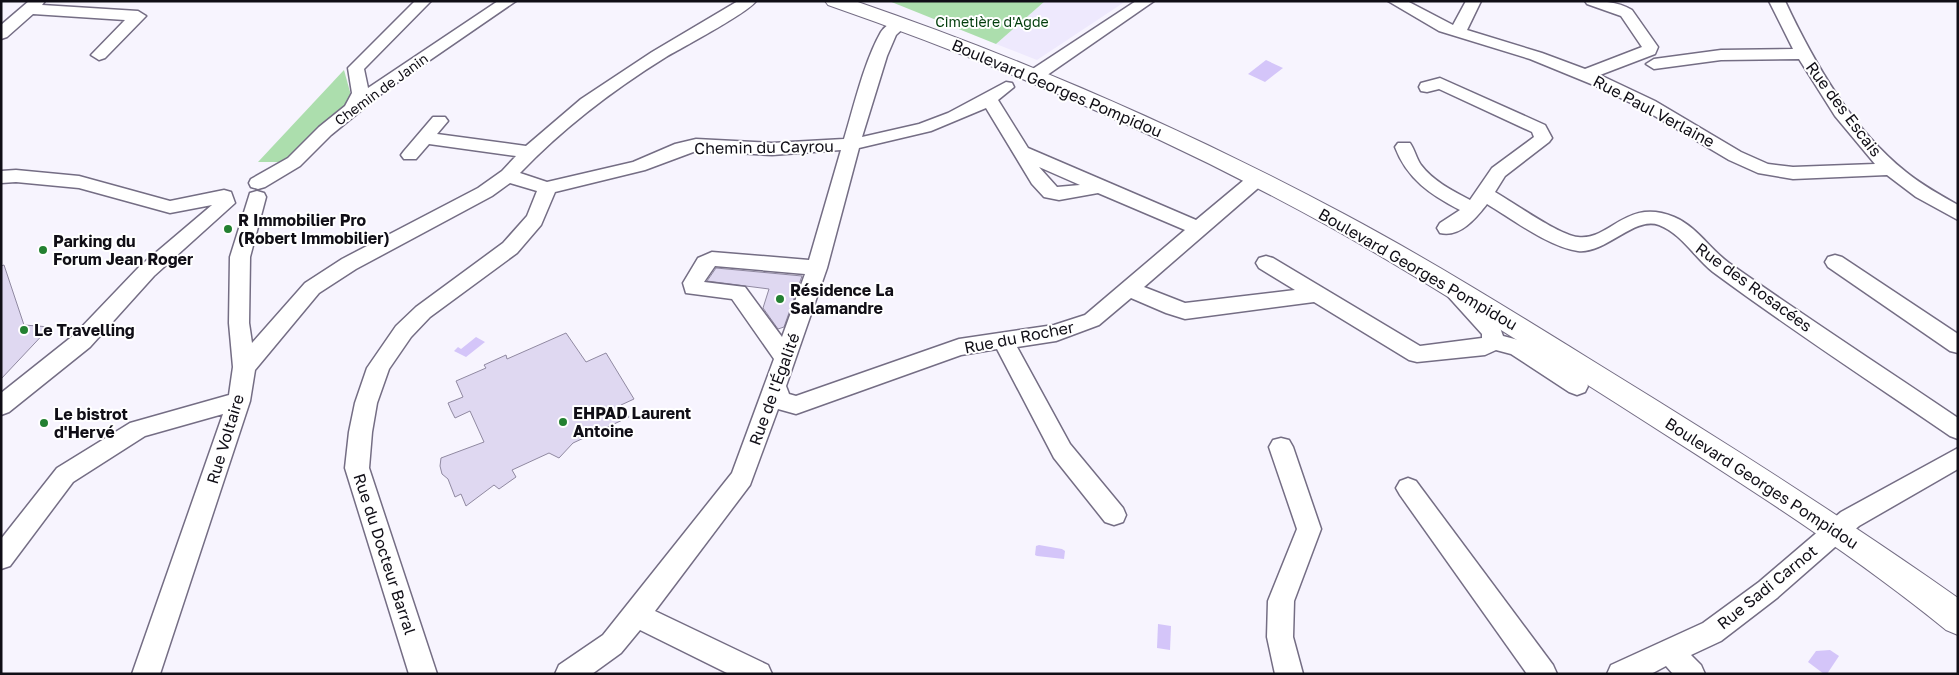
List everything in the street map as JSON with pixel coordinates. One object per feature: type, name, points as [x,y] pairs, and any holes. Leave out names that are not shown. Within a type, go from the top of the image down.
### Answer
[{"type":"street","points":[[352,109],[360,93],[356,68],[424,1]]},
{"type":"street","name":"Chemin de Janin","points":[[1,177],[74,181],[170,207],[225,200],[241,204],[294,162],[325,130],[379,87],[509,1]]},
{"type":"street","points":[[244,367],[312,288],[349,264],[485,192],[508,175],[530,152],[587,102],[665,51],[749,1]]},
{"type":"street","name":"Boulevard Georges Pompidou","points":[[835,1],[1034,76],[1206,153],[1338,221],[1444,282],[1742,468],[1836,530],[1958,619]]},
{"type":"street","points":[[1034,76],[1147,1]]},
{"type":"street","name":"Rue Paul Verlaine","points":[[1395,1],[1444,28],[1458,31],[1585,75],[1633,97],[1735,156],[1764,169],[1793,173],[1891,169]]},
{"type":"street","points":[[1458,31],[1474,1]]},
{"type":"street","points":[[1585,75],[1649,51],[1650,48],[1623,5],[1592,1]]},
{"type":"street","name":"Rue des Escais","points":[[1777,1],[1803,54],[1852,125],[1891,169],[1958,214]]},
{"type":"street","points":[[1,34],[34,5],[138,16],[99,55]]},
{"type":"street","name":"Rue de l'Égalité","points":[[569,674],[607,649],[734,491],[742,478],[817,268],[851,144],[879,56],[889,33],[900,24]]},
{"type":"street","points":[[1654,64],[1721,55],[1803,54]]},
{"type":"street","points":[[1427,87],[1440,83],[1539,129],[1544,138],[1498,172],[1479,202],[1463,219],[1447,228]]},
{"type":"street","name":"Chemin du Cayrou","points":[[547,188],[639,166],[694,145],[772,149],[851,144],[877,140],[919,128],[990,100],[1006,87]]},
{"type":"street","points":[[990,100],[1044,189],[1052,195],[1064,195],[1101,186]]},
{"type":"street","points":[[410,156],[439,121]]},
{"type":"street","points":[[425,138],[530,152]]},
{"type":"street","name":"Rue des Rosacées","points":[[1404,147],[1408,161],[1421,178],[1446,195],[1479,202],[1578,244],[1593,242],[1641,218],[1656,217],[1667,221],[1711,260],[1958,430]]},
{"type":"street","points":[[1021,152],[1199,229]]},
{"type":"street","points":[[508,175],[547,188]]},
{"type":"street","name":"Rue du Rocher","points":[[758,436],[794,412],[796,405],[959,348],[1077,327],[1102,314],[1257,179]]},
{"type":"street","name":"Rue du Docteur Barral","points":[[423,674],[357,468],[356,455],[370,391],[378,369],[400,337],[423,313],[483,271],[513,245],[535,219],[547,188]]},
{"type":"street","name":"Rue Voltaire","points":[[146,674],[238,401],[244,367],[239,323],[240,257],[258,190]]},
{"type":"street","points":[[1,406],[82,341],[147,271],[225,200]]},
{"type":"street","points":[[785,358],[738,292],[693,288],[692,283],[705,263],[712,259],[817,268]]},
{"type":"street","points":[[1835,262],[1958,345]]},
{"type":"street","points":[[1266,263],[1417,354],[1485,347],[1493,341]]},
{"type":"street","points":[[1444,282],[1492,331],[1493,341]]},
{"type":"street","points":[[1130,289],[1173,308],[1185,311],[1318,294]]},
{"type":"street","points":[[1003,341],[1062,451],[1114,515]]},
{"type":"street","points":[[1493,341],[1518,348],[1577,386]]},
{"type":"street","points":[[775,386],[775,394],[779,400],[787,404],[796,405]]},
{"type":"street","points":[[1,558],[65,475],[138,429],[238,401]]},
{"type":"street","points":[[1281,447],[1309,529],[1281,601],[1280,637],[1290,674]]},
{"type":"street","name":"Rue Sadi Carnot","points":[[1621,674],[1712,632],[1730,620],[1850,519],[1958,457]]},
{"type":"street","points":[[1408,488],[1543,674]]},
{"type":"street","points":[[636,615],[758,674]]},
{"type":"street","points":[[1671,652],[1691,674]]},
{"type":"shaded area","points":[[1045,1],[1126,1],[1037,60],[996,44]]},
{"type":"shaded area","points":[[1266,60],[1283,68],[1265,82],[1248,74]]},
{"type":"shaded area","points":[[476,337],[485,342],[466,357],[454,351],[458,347],[461,349]]},
{"type":"shaded area","points":[[1036,546],[1062,549],[1065,551],[1064,559],[1035,555]]},
{"type":"shaded area","points":[[1158,624],[1171,626],[1170,650],[1157,648]]},
{"type":"shaded area","points":[[1830,650],[1839,656],[1827,674],[1824,674],[1808,662],[1816,651]]},
{"type":"green space","name":"Cimetière d'Agde","points":[[889,1],[1045,1],[996,44]]},
{"type":"green space","points":[[344,70],[352,99],[286,162],[258,162]]},
{"type":"building","name":"Le Travelling","points":[[4,265],[24,325],[50,327],[1,379],[1,266]]},
{"type":"building","name":"Résidence La Salamandre","points":[[716,268],[802,276],[784,327],[778,329],[763,308],[769,289],[707,281]]},
{"type":"building","name":"EHPAD Laurent Antoine","points":[[566,333],[586,362],[606,353],[634,399],[621,405],[629,417],[573,443],[559,458],[549,453],[512,470],[516,477],[499,489],[494,485],[466,506],[461,494],[455,497],[448,479],[442,474],[441,458],[484,442],[470,411],[455,418],[451,410],[448,403],[463,397],[456,381],[486,368],[484,365],[506,355],[507,359]]},
{"type":"place","name":"R Immobilier Pro (Robert Immobilier)","points":[[228,229]]},
{"type":"place","name":"Parking du Forum Jean Roger","points":[[43,250]]},
{"type":"place","name":"Résidence La Salamandre","points":[[780,299]]},
{"type":"place","name":"Le Travelling","points":[[24,330]]},
{"type":"place","name":"EHPAD Laurent Antoine","points":[[563,422]]},
{"type":"place","name":"Le bistrot d'Hervé","points":[[44,423]]}]
